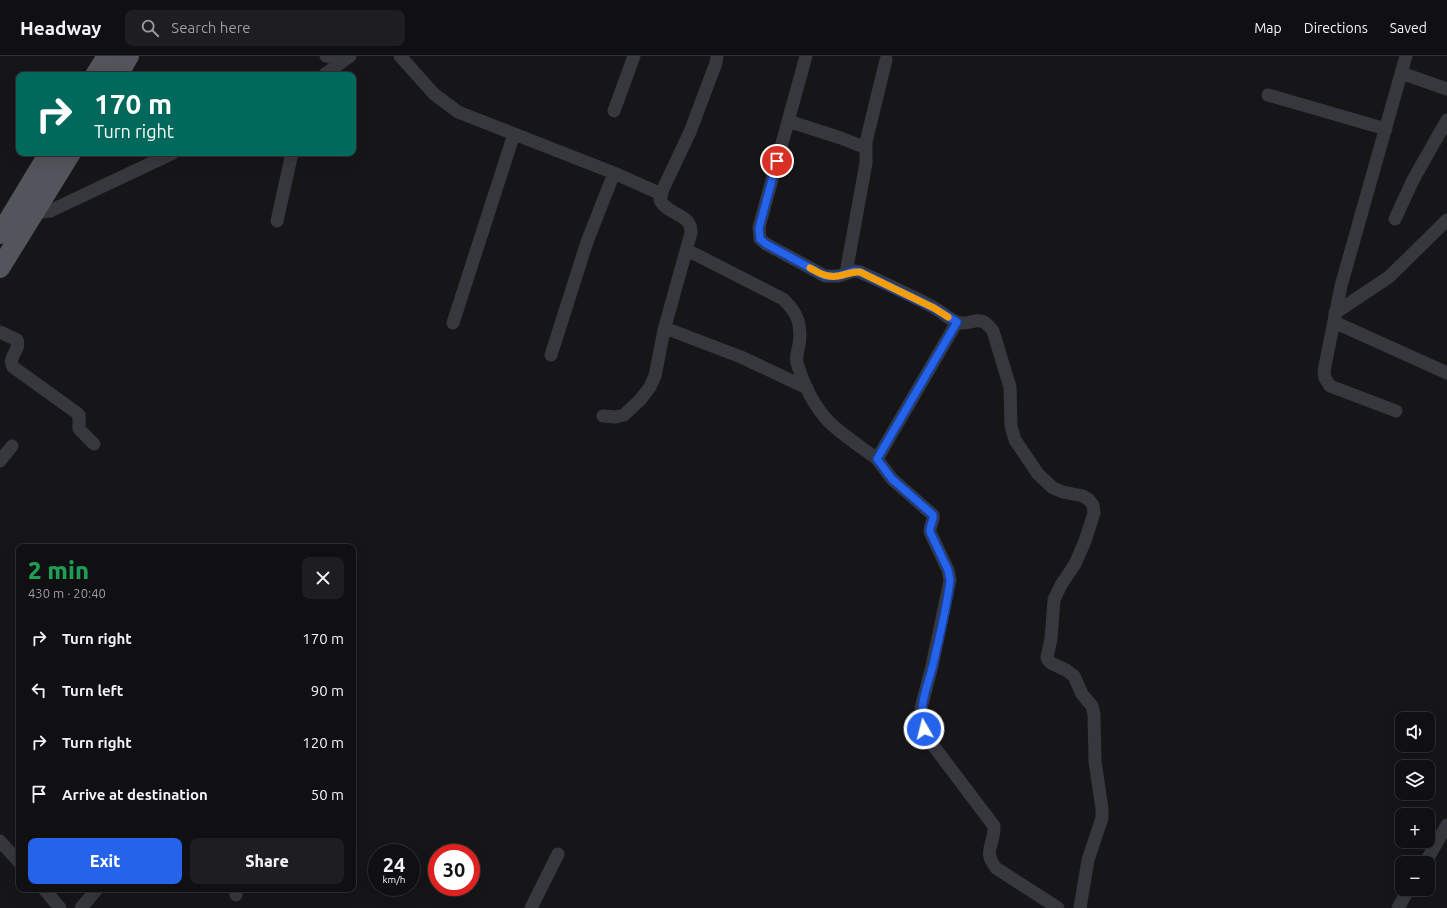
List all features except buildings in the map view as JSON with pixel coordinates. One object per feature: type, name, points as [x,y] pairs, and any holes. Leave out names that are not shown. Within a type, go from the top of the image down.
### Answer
[{"type":"main road","points":[[104,65],[129,56]]},
{"type":"main road","points":[[0,268],[27,208],[48,156]]},
{"type":"main road","points":[[0,234],[27,208],[69,156]]},
{"type":"street","points":[[326,56],[346,59]]},
{"type":"street","points":[[400,56],[434,94],[458,112],[614,173],[661,194]]},
{"type":"street","points":[[614,111],[634,56]]},
{"type":"street","points":[[603,416],[616,417],[624,415],[640,400],[650,387],[655,376],[665,328],[687,250],[692,226],[688,221],[667,209],[662,204],[660,200],[661,194],[690,132],[718,56]]},
{"type":"street","points":[[806,56],[759,228],[760,239],[766,244],[825,276],[838,276],[854,271],[860,272],[934,308],[957,322],[982,321],[988,325],[993,331],[1010,387],[1012,433],[1015,440],[1038,474],[1053,488],[1063,492],[1083,496],[1093,505],[1094,513],[1085,541],[1075,564],[1061,585],[1054,600],[1051,639],[1046,657],[1051,663],[1066,670],[1074,676],[1082,694],[1092,706],[1094,714],[1095,762],[1102,818],[1088,860],[1080,908]]},
{"type":"street","points":[[1396,411],[1330,386],[1325,378],[1324,371],[1341,286],[1406,56]]},
{"type":"street","points":[[328,72],[346,59]]},
{"type":"street","points":[[846,273],[866,163],[866,142],[886,60]]},
{"type":"street","points":[[1402,72],[1447,89]]},
{"type":"street","points":[[1268,95],[1386,129]]},
{"type":"street","points":[[1395,219],[1413,180],[1443,137],[1447,120]]},
{"type":"street","points":[[788,121],[866,148]]},
{"type":"street","points":[[453,323],[514,134]]},
{"type":"street","points":[[27,208],[50,211],[167,156]]},
{"type":"street","points":[[277,221],[291,156]]},
{"type":"street","points":[[551,355],[587,242],[614,173]]},
{"type":"street","points":[[1334,318],[1389,276],[1447,220]]},
{"type":"street","points":[[687,250],[776,296],[792,307],[798,317],[800,326],[800,339],[796,360],[807,388],[817,406],[828,421],[877,459],[892,479],[933,515],[933,520],[929,526],[930,532],[948,570],[950,580],[932,666],[921,708],[924,729],[929,740],[994,826],[994,832],[988,854],[996,868],[1058,908]]},
{"type":"street","points":[[1334,318],[1447,373]]},
{"type":"street","points":[[877,459],[957,322]]},
{"type":"street","points":[[665,328],[741,357],[807,388]]},
{"type":"street","points":[[0,332],[17,340],[17,349],[11,358],[13,368],[77,413],[79,415],[79,429],[94,444]]},
{"type":"street","points":[[0,461],[12,446]]},
{"type":"street","points":[[1429,856],[1447,825]]},
{"type":"street","points":[[0,841],[16,859]]},
{"type":"street","points":[[531,908],[558,854]]},
{"type":"street","points":[[47,892],[60,908]]},
{"type":"street","points":[[81,908],[94,892]]},
{"type":"street","points":[[1398,908],[1405,896]]},
{"type":"slow traffic","points":[[810,268],[825,276],[838,276],[854,271],[860,272],[934,308],[948,317]]},
{"type":"route","points":[[777,161],[759,228],[760,239],[766,244],[825,276],[838,276],[854,271],[860,272],[934,308],[957,322],[877,459],[892,479],[933,515],[933,520],[929,526],[930,532],[948,570],[950,580],[932,666],[921,708],[924,729]]}]
